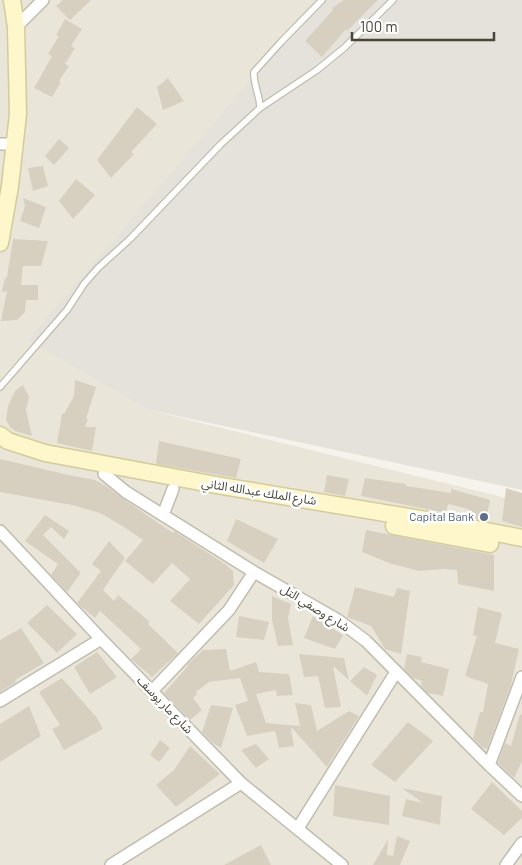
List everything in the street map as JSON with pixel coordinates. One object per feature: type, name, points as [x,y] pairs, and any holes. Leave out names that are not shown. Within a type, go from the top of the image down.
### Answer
[{"type":"main road","points":[[0,243],[10,186],[7,144],[18,114],[16,27],[12,0]]},
{"type":"main road","name":"شارع الملك عبدالله الثاني","points":[[0,435],[22,447],[54,455],[522,538]]},
{"type":"main road","name":"شارع الملك عبدالله الثاني","points":[[0,449],[19,455],[173,488],[342,515],[522,550]]},
{"type":"street","points":[[16,27],[43,0]]},
{"type":"street","name":"شارع وصفي التل","points":[[104,474],[126,492],[254,572],[338,620],[366,642],[488,765],[522,796]]},
{"type":"street","points":[[164,515],[173,488]]},
{"type":"street","name":"شارع مار يوسف","points":[[0,531],[101,639],[241,783],[342,865]]},
{"type":"street","points":[[152,691],[229,610],[254,572]]},
{"type":"street","points":[[0,701],[101,639]]},
{"type":"street","points":[[298,828],[396,672]]},
{"type":"street","points":[[488,765],[522,677]]},
{"type":"street","points":[[111,865],[241,783]]},
{"type":"street","points":[[506,865],[522,843]]},
{"type":"lane","points":[[260,108],[254,72],[322,0]]},
{"type":"lane","points":[[0,387],[67,310],[84,284],[98,268],[130,239],[221,144],[260,108],[318,70],[344,48],[393,0]]},
{"type":"shaded area","points":[[0,0],[319,0],[149,410],[522,502],[522,865],[0,865]]},
{"type":"shaded area","points":[[319,0],[522,0],[522,490],[149,410],[28,340]]},
{"type":"building","points":[[63,0],[91,0],[70,20],[56,6]]},
{"type":"building","points":[[344,0],[378,0],[347,31],[346,29],[322,57],[305,41],[333,10],[332,8]]},
{"type":"building","points":[[65,19],[82,29],[71,46],[75,48],[65,64],[69,66],[59,81],[61,82],[52,97],[34,88],[52,56],[48,54],[59,36],[56,35]]},
{"type":"building","points":[[168,78],[184,101],[163,110],[157,87]]},
{"type":"building","points":[[137,107],[157,124],[131,152],[134,154],[111,178],[97,160]]},
{"type":"building","points":[[59,139],[69,148],[54,165],[45,156]]},
{"type":"building","points":[[43,166],[48,186],[33,191],[28,168]]},
{"type":"building","points":[[76,179],[95,195],[73,219],[59,201]]},
{"type":"building","points":[[23,198],[46,207],[39,228],[20,221],[25,206]]},
{"type":"building","points":[[13,239],[48,241],[41,266],[23,266],[21,285],[38,285],[38,300],[26,300],[25,312],[17,320],[1,321],[7,291],[2,292],[5,278],[7,277]]},
{"type":"building","points":[[75,380],[96,387],[85,427],[96,427],[92,451],[57,443],[62,414],[64,414],[74,396]]},
{"type":"building","points":[[23,385],[29,397],[26,410],[32,436],[15,431],[6,420],[8,406],[15,391]]},
{"type":"building","points":[[159,441],[241,459],[236,478],[156,464]]},
{"type":"building","points":[[0,459],[95,480],[173,533],[174,531],[225,564],[233,571],[234,585],[199,624],[170,601],[190,579],[172,563],[153,584],[125,561],[143,540],[124,527],[100,513],[72,505],[0,492]]},
{"type":"building","points":[[327,475],[349,479],[345,496],[324,492]]},
{"type":"building","points":[[365,478],[451,493],[451,489],[490,500],[486,521],[468,517],[468,509],[448,504],[446,513],[361,496]]},
{"type":"building","points":[[506,488],[522,493],[522,527],[502,521]]},
{"type":"building","points":[[45,515],[69,531],[64,539],[51,527],[43,535],[80,572],[67,592],[51,575],[58,564],[25,541]]},
{"type":"building","points":[[236,519],[278,539],[264,563],[227,541]]},
{"type":"building","points":[[366,530],[494,555],[494,591],[458,584],[457,570],[419,571],[389,563],[362,552]]},
{"type":"building","points":[[109,541],[125,558],[103,590],[114,601],[118,595],[150,622],[148,624],[178,653],[152,677],[131,659],[141,649],[100,611],[95,618],[77,603],[101,571],[92,564]]},
{"type":"building","points":[[355,587],[394,597],[397,588],[410,591],[401,654],[385,649],[371,626],[347,617]]},
{"type":"building","points":[[272,596],[291,604],[288,618],[293,645],[278,646],[272,620]]},
{"type":"building","points":[[47,605],[77,634],[57,653],[27,623]]},
{"type":"building","points":[[478,607],[502,613],[495,643],[519,649],[511,685],[487,749],[482,747],[473,738],[480,712],[483,712],[488,684],[465,676],[477,636],[473,635]]},
{"type":"building","points":[[239,616],[269,622],[264,640],[236,637]]},
{"type":"building","points":[[313,616],[343,635],[335,649],[304,638]]},
{"type":"building","points":[[21,628],[44,663],[15,680],[16,682],[0,692],[0,640]]},
{"type":"building","points":[[226,649],[230,671],[256,662],[259,672],[289,674],[293,695],[277,696],[276,690],[256,694],[266,723],[300,726],[295,703],[311,705],[317,731],[349,711],[359,716],[327,767],[292,728],[294,746],[279,748],[275,731],[247,736],[235,705],[248,701],[240,678],[209,682],[196,692],[197,694],[193,698],[202,710],[190,720],[164,693],[187,665],[203,650]]},
{"type":"building","points":[[97,652],[117,677],[90,694],[74,667]]},
{"type":"building","points":[[299,654],[344,658],[349,680],[333,666],[341,707],[325,708],[318,676],[304,677]]},
{"type":"building","points":[[407,654],[422,657],[421,662],[449,669],[443,696],[428,693],[421,686],[422,681],[413,678],[404,669]]},
{"type":"building","points":[[364,667],[377,675],[367,696],[350,681]]},
{"type":"building","points":[[62,678],[97,718],[103,729],[64,750],[52,729],[60,725],[39,692]]},
{"type":"building","points":[[211,705],[233,708],[221,748],[202,732]]},
{"type":"building","points":[[29,706],[41,736],[0,762],[0,724]]},
{"type":"building","points":[[520,714],[522,715],[522,761],[514,778],[498,763],[505,743],[511,746]]},
{"type":"building","points":[[408,722],[433,741],[395,782],[371,765]]},
{"type":"building","points":[[160,740],[170,748],[159,762],[150,755]]},
{"type":"building","points":[[256,744],[269,759],[256,768],[241,750]]},
{"type":"building","points":[[190,746],[220,774],[176,807],[156,785],[174,770]]},
{"type":"building","points":[[492,782],[522,811],[522,818],[504,835],[471,809]]},
{"type":"building","points":[[335,785],[390,796],[389,825],[333,816]]},
{"type":"building","points":[[402,788],[442,796],[440,825],[402,816],[406,799],[423,803]]},
{"type":"building","points":[[397,836],[410,841],[400,865],[373,865],[388,839],[387,855],[393,856]]},
{"type":"building","points":[[261,845],[271,865],[224,865]]},
{"type":"place","name":"Capital Bank","points":[[484,517]]}]
